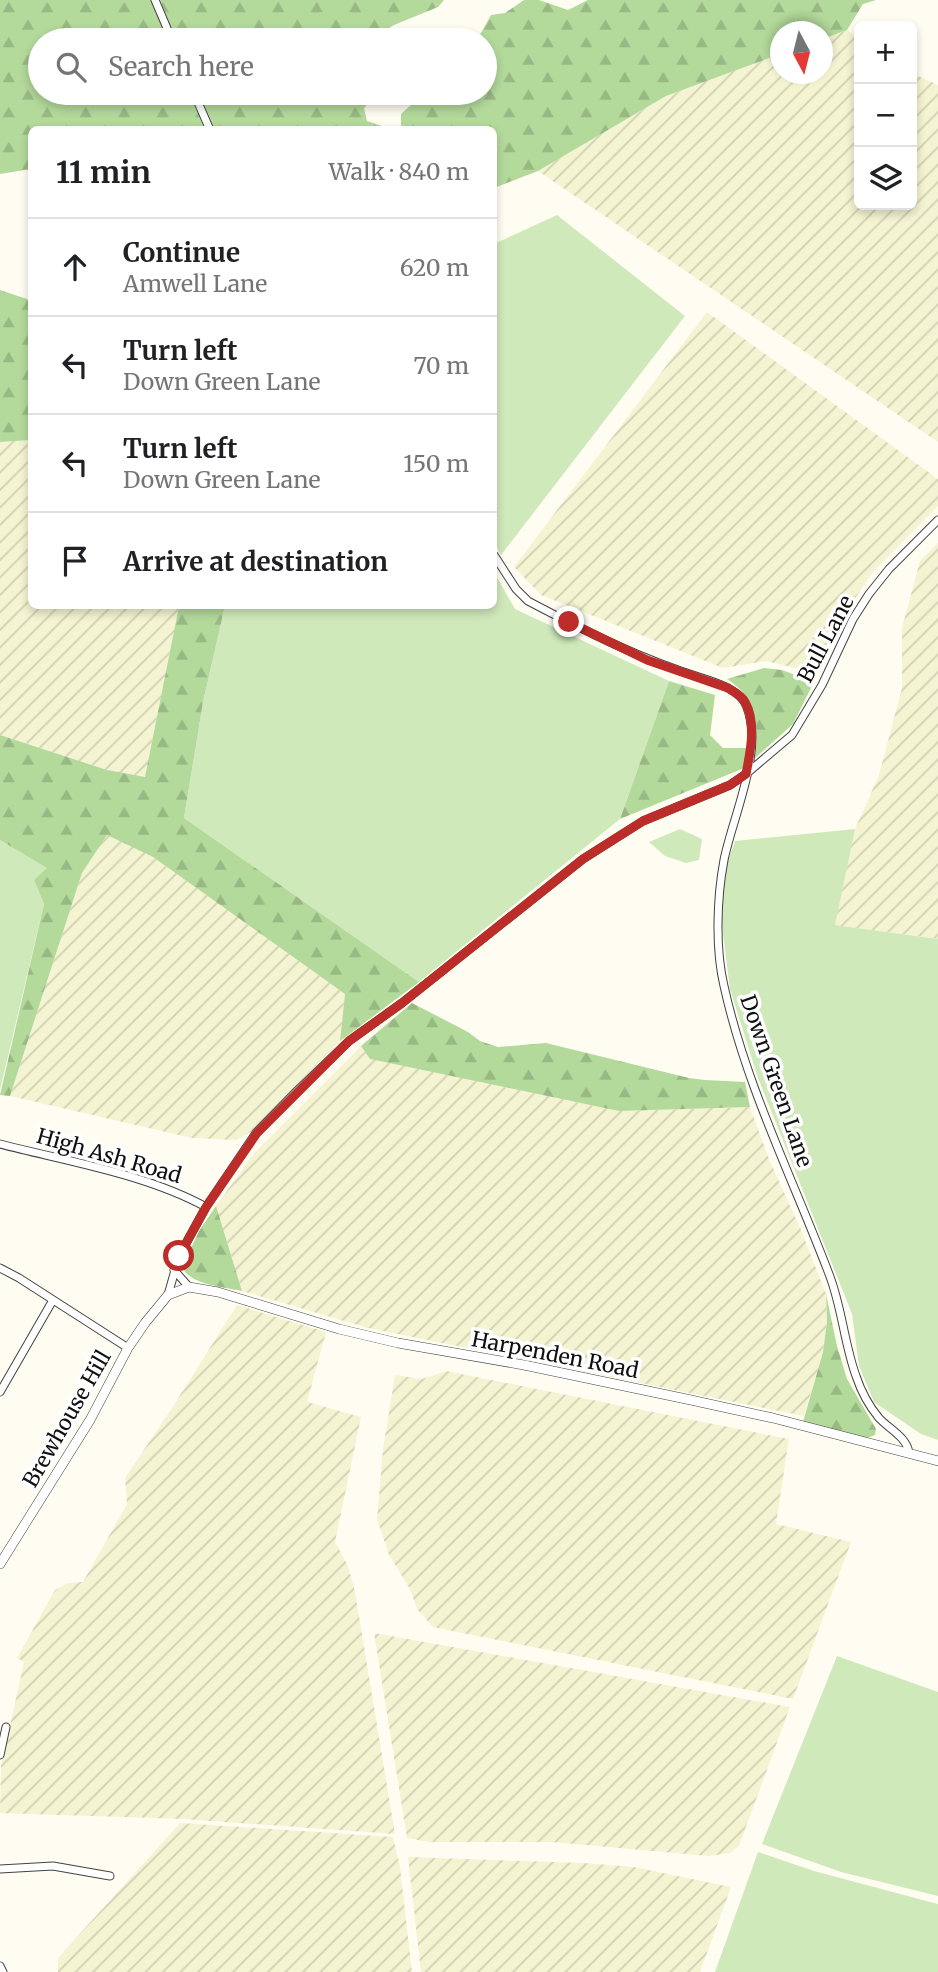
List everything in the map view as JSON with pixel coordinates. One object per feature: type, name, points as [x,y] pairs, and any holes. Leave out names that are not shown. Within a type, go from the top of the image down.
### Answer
[{"type":"street","points":[[156,0],[167,28]]},
{"type":"street","points":[[199,105],[208,126]]},
{"type":"street","name":"Bull Lane","points":[[168,1295],[179,1256],[206,1207],[257,1133],[349,1041],[402,1003],[583,859],[643,821],[730,785],[792,735],[822,685],[853,619],[869,594],[889,569],[938,520]]},
{"type":"street","name":"Down Green Lane","points":[[497,560],[516,589],[528,601],[647,660],[728,688],[745,703],[750,722],[751,745],[724,861],[718,947],[724,987],[752,1080],[831,1278],[856,1378],[879,1418],[904,1441],[909,1453]]},
{"type":"street","name":"High Ash Road","points":[[0,1144],[150,1182],[187,1196],[206,1207]]},
{"type":"street","points":[[0,1268],[128,1348]]},
{"type":"street","points":[[168,1295],[190,1287],[174,1270]]},
{"type":"street","name":"Harpenden Road","points":[[190,1287],[218,1292],[339,1329],[398,1343],[636,1388],[773,1418],[938,1461]]},
{"type":"street","name":"Brewhouse Hill","points":[[0,1564],[90,1420],[128,1348],[168,1295]]},
{"type":"street","points":[[0,1392],[53,1300]]},
{"type":"street","points":[[0,1755],[6,1727]]},
{"type":"street","points":[[0,1869],[53,1866],[110,1876]]},
{"type":"street","points":[[0,1966],[3,1972]]},
{"type":"green space","points":[[0,0],[153,0],[164,28],[28,28],[28,105],[196,105],[205,126],[28,126],[28,169],[0,174]]},
{"type":"green space","points":[[160,0],[444,0],[438,7],[389,28],[171,28]]},
{"type":"green space","points":[[524,0],[539,0],[568,10],[588,0],[876,0],[863,4],[847,30],[833,35],[833,21],[770,21],[770,58],[666,96],[538,171],[497,187],[497,126],[401,126],[401,114],[411,105],[497,105],[497,28],[484,28],[491,15],[505,13]]},
{"type":"green space","points":[[847,30],[854,35],[854,210],[917,210],[917,75],[938,85],[938,442],[538,171],[666,96],[770,58],[770,84],[833,84],[833,35]]},
{"type":"green space","points":[[202,105],[367,105],[364,108],[367,121],[382,126],[211,126]]},
{"type":"green space","points":[[557,215],[685,316],[501,555],[497,548],[497,243]]},
{"type":"green space","points":[[0,290],[28,300],[28,440],[0,442]]},
{"type":"green space","points":[[707,312],[938,479],[938,506],[873,572],[841,619],[811,672],[766,661],[723,668],[541,595],[514,567]]},
{"type":"green space","points":[[28,440],[28,609],[178,609],[145,778],[107,770],[0,735],[0,442]]},
{"type":"green space","points":[[938,543],[938,939],[834,925],[855,829],[879,775],[902,688],[902,628],[920,561]]},
{"type":"green space","points":[[497,577],[515,609],[669,681],[620,819],[419,982],[184,818],[203,702],[224,609],[497,609]]},
{"type":"green space","points":[[178,609],[224,609],[203,702],[184,818],[419,982],[340,1041],[345,994],[153,857],[107,835],[82,873],[10,1096],[0,1095],[44,904],[34,880],[47,868],[0,840],[0,735],[107,770],[145,777]]},
{"type":"green space","points":[[764,668],[782,670],[814,682],[793,724],[755,758],[755,723],[750,704],[745,695],[727,679]]},
{"type":"green space","points":[[669,681],[715,695],[710,735],[723,748],[749,748],[744,768],[620,819]]},
{"type":"green space","points":[[680,829],[702,839],[699,860],[686,863],[665,856],[649,842]]},
{"type":"green space","points":[[855,829],[835,925],[938,939],[938,1440],[921,1434],[874,1402],[859,1366],[852,1314],[758,1078],[730,989],[721,918],[727,863],[735,841]]},
{"type":"green space","points":[[107,834],[153,857],[345,994],[340,1041],[251,1132],[236,1140],[192,1138],[10,1096],[82,873]]},
{"type":"green space","points":[[0,840],[48,868],[34,880],[44,904],[0,1090]]},
{"type":"green space","points":[[412,1003],[480,1041],[498,1047],[546,1043],[689,1078],[745,1082],[750,1107],[619,1111],[370,1059],[361,1046]]},
{"type":"green space","points":[[361,1046],[371,1059],[619,1111],[750,1107],[826,1294],[827,1322],[823,1352],[804,1416],[368,1328],[242,1291],[216,1206],[255,1152]]},
{"type":"green space","points":[[216,1206],[242,1291],[192,1278],[182,1267],[199,1231]]},
{"type":"green space","points":[[826,1294],[847,1379],[876,1429],[875,1435],[867,1438],[803,1422],[823,1352],[827,1322]]},
{"type":"green space","points":[[237,1305],[326,1332],[307,1402],[361,1417],[335,1542],[348,1566],[355,1592],[395,1834],[183,1819],[0,1813],[1,1766],[24,1662],[17,1658],[55,1590],[68,1583],[83,1582],[127,1504],[125,1478]]},
{"type":"green space","points":[[446,1371],[789,1439],[776,1524],[851,1542],[793,1699],[433,1627],[417,1609],[410,1589],[389,1555],[377,1519],[383,1449],[395,1375],[422,1379]]},
{"type":"green space","points":[[374,1633],[790,1707],[739,1846],[730,1853],[709,1856],[552,1842],[429,1842],[407,1838]]},
{"type":"green space","points":[[837,1656],[938,1692],[938,1896],[841,1872],[762,1844]]},
{"type":"green space","points":[[180,1823],[393,1837],[400,1867],[412,1972],[58,1972],[58,1958]]},
{"type":"green space","points":[[758,1852],[814,1871],[938,1904],[938,1972],[715,1972]]},
{"type":"green space","points":[[408,1857],[634,1867],[731,1887],[700,1972],[421,1972]]},
{"type":"route","points":[[179,1256],[206,1207],[257,1133],[349,1041],[402,1003],[583,859],[643,821],[730,785],[746,774],[751,745],[750,722],[745,703],[738,695],[728,688],[647,660],[569,622]]}]
